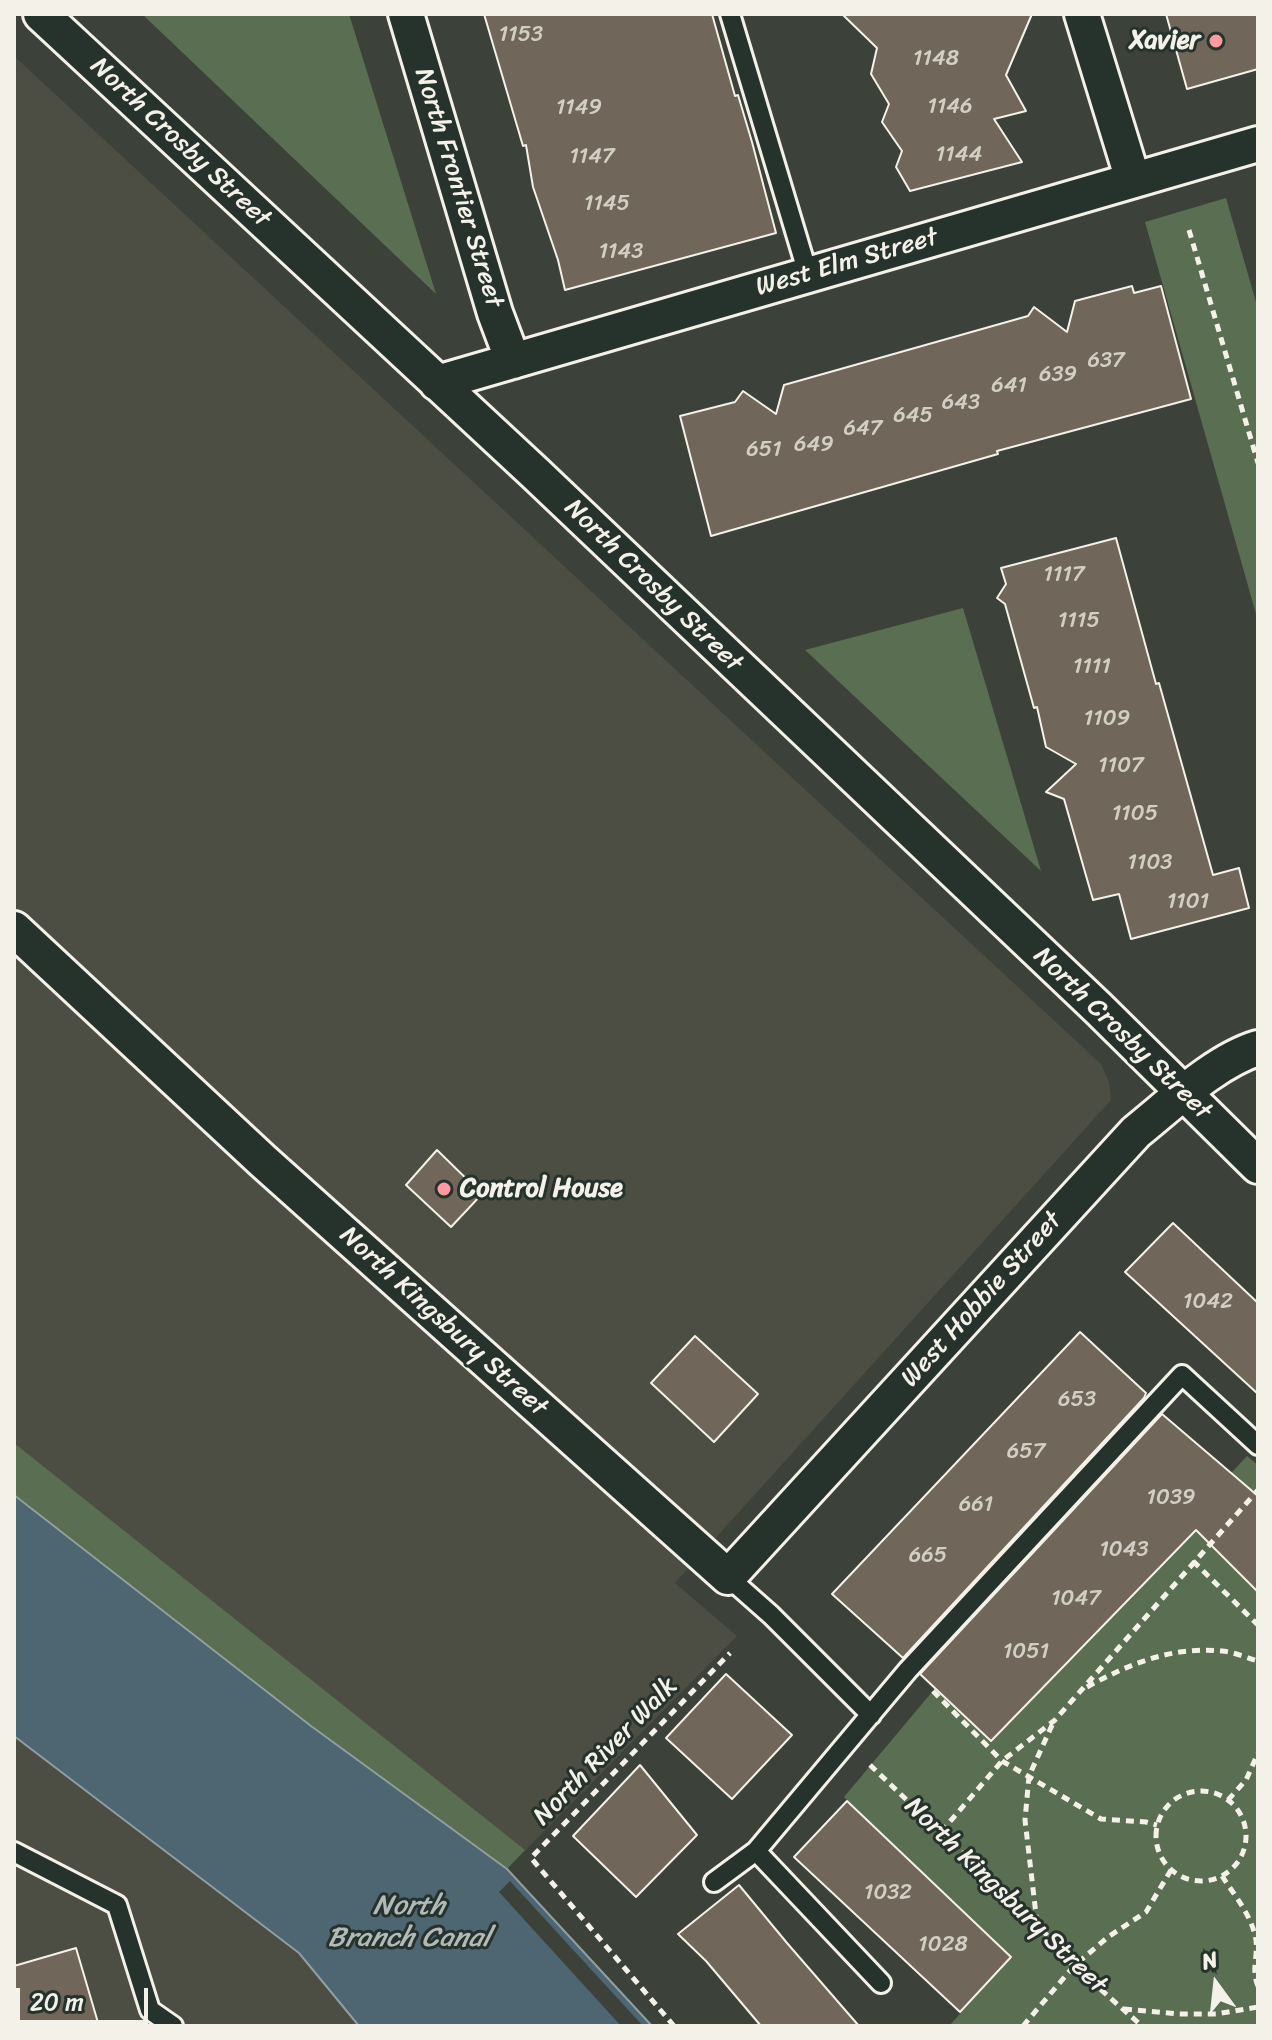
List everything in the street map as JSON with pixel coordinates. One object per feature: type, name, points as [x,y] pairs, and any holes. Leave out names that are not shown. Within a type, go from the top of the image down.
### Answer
[{"type":"street","name":"North Crosby Street","points":[[41,14],[437,383],[1098,1008],[1258,1166]]},
{"type":"street","name":"North Frontier Street","points":[[406,14],[495,313],[513,361]]},
{"type":"street","points":[[1082,14],[1133,180]]},
{"type":"street","name":"West Elm Street","points":[[437,383],[1258,144]]},
{"type":"street","name":"North Kingsbury Street","points":[[14,929],[263,1161],[728,1577]]},
{"type":"street","name":"West Hobbie Street","points":[[728,1577],[1130,1138],[1183,1094],[1239,1054],[1258,1048]]},
{"type":"lane","points":[[730,14],[808,274]]},
{"type":"lane","points":[[714,1882],[756,1851],[908,1670],[1182,1375],[1258,1445]]},
{"type":"lane","name":"North Kingsbury Street","points":[[728,1577],[771,1615],[871,1715]]},
{"type":"lane","points":[[756,1851],[881,1983]]},
{"type":"lane","points":[[14,1852],[117,1905],[150,2010],[173,2026]]},
{"type":"path","points":[[1189,230],[1258,463]]},
{"type":"path","points":[[941,1832],[1002,1761],[1055,1720],[1258,1490]]},
{"type":"path","points":[[1193,1561],[1258,1625]]},
{"type":"path","points":[[1082,1689],[1127,1666],[1163,1654],[1224,1651],[1258,1661]]},
{"type":"path","name":"North River Walk","points":[[674,2026],[531,1858],[730,1653]]},
{"type":"path","points":[[933,1691],[1002,1761],[1101,1819],[1157,1825]]},
{"type":"path","points":[[1037,1924],[1025,1820],[1029,1776],[1055,1720]]},
{"type":"path","points":[[1228,1800],[1246,1780],[1258,1753]]},
{"type":"path","name":"North Kingsbury Street","points":[[870,1765],[1037,1924],[1074,1966],[1142,2026]]},
{"type":"path","points":[[1186,1793],[1215,1793],[1228,1800],[1242,1816],[1246,1845],[1237,1863],[1222,1876],[1195,1881],[1182,1877],[1162,1860],[1158,1849],[1157,1825],[1163,1812],[1186,1793]]},
{"type":"path","points":[[1023,2026],[1074,1966],[1108,1937],[1146,1912],[1171,1870]]},
{"type":"path","points":[[1222,1876],[1250,1919],[1256,1942],[1254,1978],[1258,1986]]},
{"type":"path","points":[[1122,2009],[1216,2014],[1258,2007]]},
{"type":"shaded area","points":[[14,56],[1101,1064],[1109,1082],[1111,1100],[675,1583],[737,1636],[507,1869],[14,1495]]},
{"type":"shaded area","points":[[14,1736],[299,1953],[359,2026],[14,2026]]},
{"type":"green space","points":[[142,14],[349,14],[436,294]]},
{"type":"green space","points":[[1226,198],[1258,309],[1258,621],[1145,222]]},
{"type":"green space","points":[[963,608],[1041,871],[805,650]]},
{"type":"green space","points":[[14,1443],[525,1850],[507,1869],[311,1726],[14,1495]]},
{"type":"green space","points":[[1247,1456],[1258,1465],[1258,2026],[949,2026],[1011,1957],[844,1797],[937,1686],[990,1732]]},
{"type":"water","name":"North Branch Canal","points":[[14,1495],[311,1726],[507,1869],[652,2026],[359,2026],[299,1953],[14,1736]]},
{"type":"pier","points":[[510,1881],[643,2026],[621,2026],[499,1892]]},
{"type":"building","points":[[484,14],[712,14],[735,96],[738,95],[752,142],[776,233],[565,290],[533,187],[526,145],[523,146]]},
{"type":"building","points":[[842,14],[1032,14],[1006,75],[1026,111],[994,119],[1022,162],[910,191],[896,167],[902,151],[882,122],[889,104],[871,74],[877,48]]},
{"type":"building","name":"Xavier","points":[[1166,14],[1258,14],[1258,69],[1187,89]]},
{"type":"building","points":[[1132,286],[1134,293],[1161,286],[1191,399],[997,451],[998,454],[711,536],[680,416],[735,402],[743,391],[776,414],[784,385],[1028,316],[1034,307],[1067,332],[1075,301]]},
{"type":"building","points":[[1116,538],[1213,875],[1239,868],[1249,908],[1131,939],[1119,894],[1093,900],[1064,799],[1046,792],[1076,764],[1046,747],[1005,604],[997,598],[1006,584],[1001,568]]},
{"type":"building","name":"Control House","points":[[437,1150],[482,1194],[451,1227],[406,1185]]},
{"type":"building","points":[[1173,1223],[1258,1303],[1258,1394],[1125,1272]]},
{"type":"building","points":[[1080,1332],[1146,1393],[1144,1398],[903,1658],[832,1594]]},
{"type":"building","points":[[695,1336],[758,1394],[714,1442],[651,1383]]},
{"type":"building","points":[[1162,1414],[1258,1496],[1258,1592],[1196,1530],[991,1741],[920,1674]]},
{"type":"building","points":[[726,1674],[792,1735],[732,1799],[666,1738]]},
{"type":"building","points":[[640,1765],[697,1835],[636,1897],[573,1836]]},
{"type":"building","points":[[847,1801],[1011,1957],[960,2012],[794,1857]]},
{"type":"building","points":[[739,1885],[859,2026],[761,2026],[706,1961],[678,1934]]},
{"type":"building","points":[[76,1948],[99,2026],[14,2026],[14,1966]]},
{"type":"place","name":"Xavier","points":[[1216,41]]},
{"type":"place","name":"Control House","points":[[444,1189]]}]
